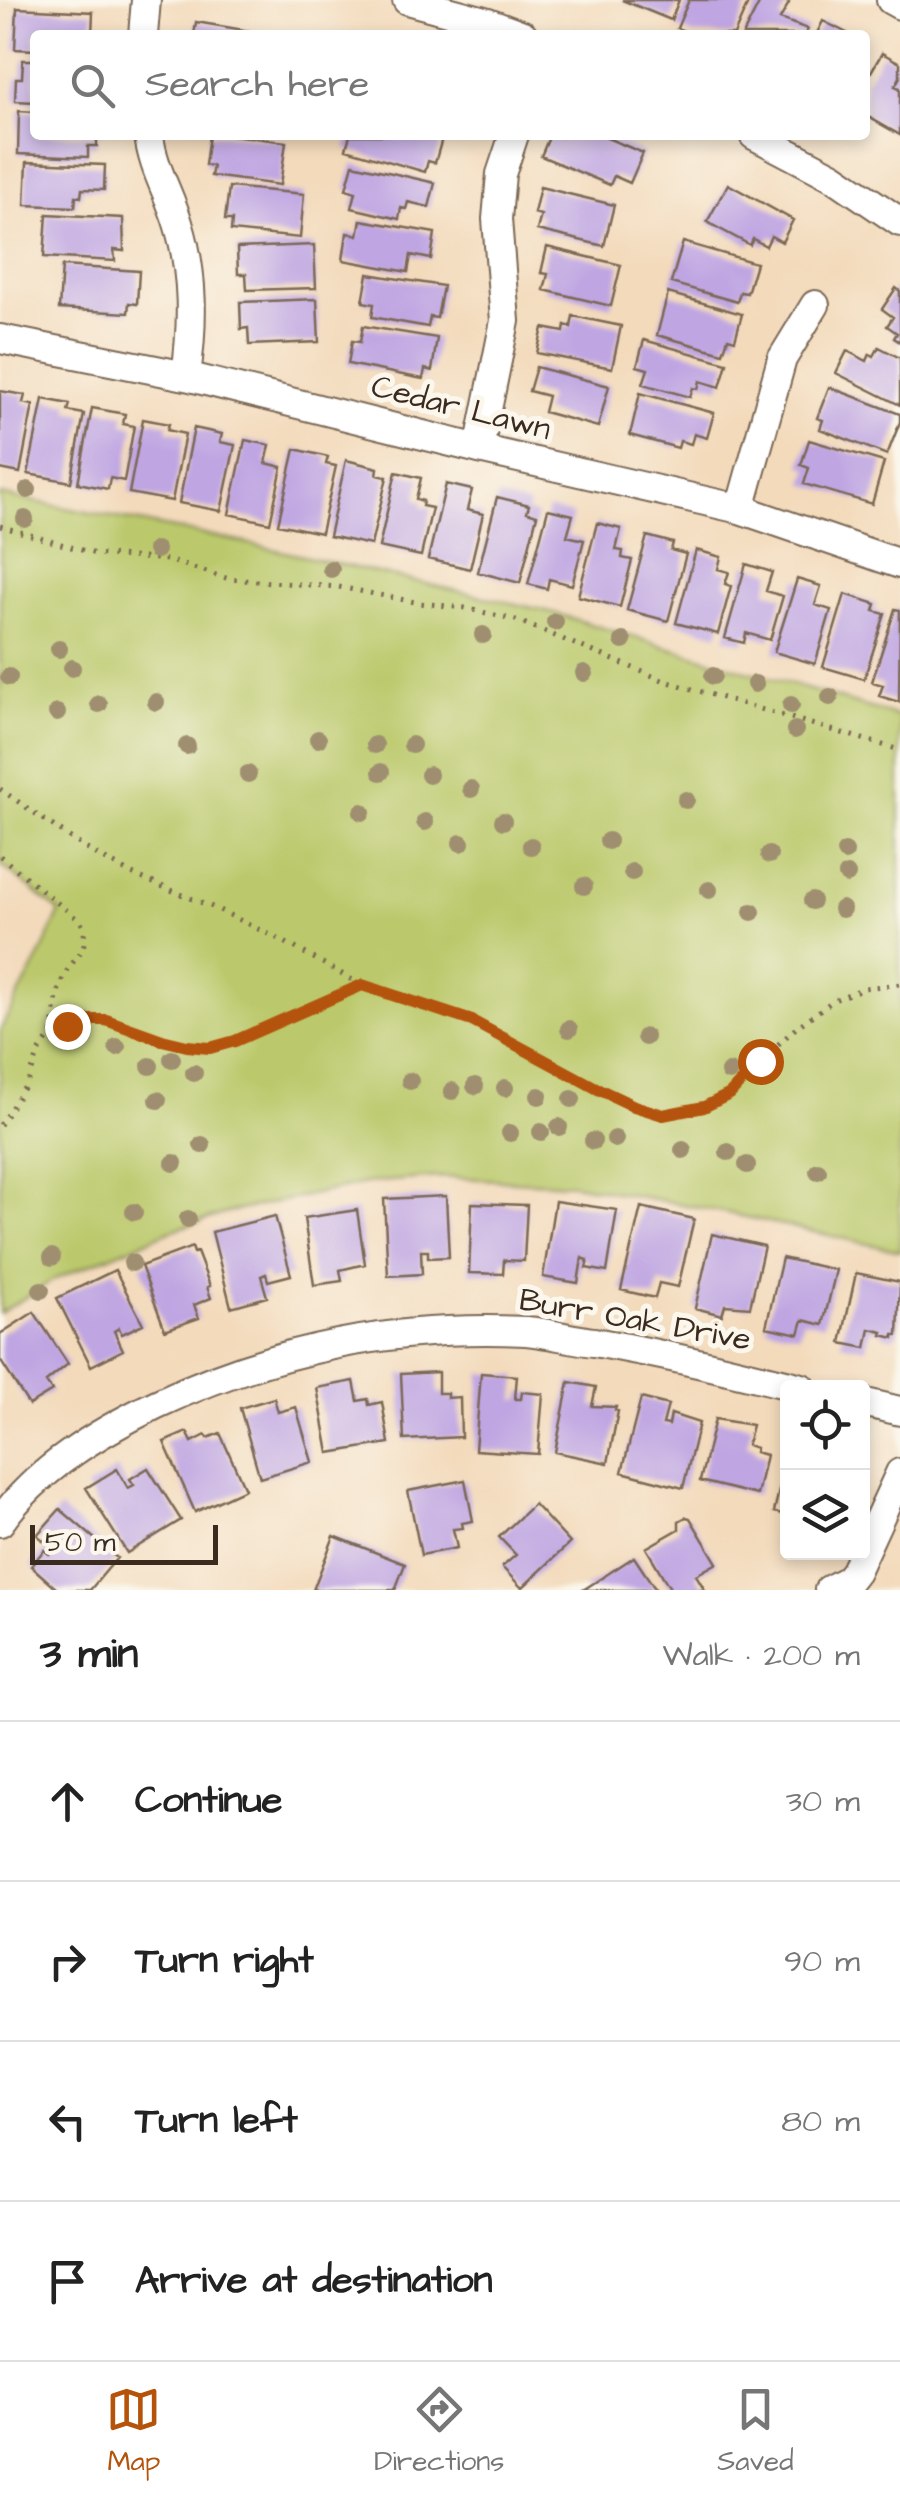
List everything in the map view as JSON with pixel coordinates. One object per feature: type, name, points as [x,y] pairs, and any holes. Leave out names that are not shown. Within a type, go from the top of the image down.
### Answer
[{"type":"street","points":[[143,30],[146,0]]},
{"type":"street","points":[[407,0],[509,30]]},
{"type":"street","points":[[891,0],[900,5]]},
{"type":"street","points":[[150,140],[188,262],[192,305],[186,376]]},
{"type":"street","points":[[480,450],[505,321],[496,219],[501,174],[512,140]]},
{"type":"street","points":[[764,140],[834,176],[900,222]]},
{"type":"street","points":[[740,509],[782,358],[815,305]]},
{"type":"street","name":"Cedar Lawn","points":[[0,339],[186,376],[480,450],[740,509],[900,564]]},
{"type":"street","name":"Burr Oak Drive","points":[[0,1522],[13,1504],[61,1460],[134,1415],[201,1383],[272,1358],[344,1341],[418,1332],[529,1332],[651,1352],[780,1383]]},
{"type":"street","points":[[870,1404],[900,1410]]},
{"type":"street","points":[[829,1590],[848,1580],[855,1570],[900,1473]]},
{"type":"path","points":[[0,526],[95,554],[168,560],[230,579],[339,587],[516,620],[665,681],[900,750]]},
{"type":"path","points":[[0,789],[85,848],[132,874],[217,909],[362,985],[472,1021],[608,1094],[663,1115],[704,1107],[730,1094],[798,1026],[834,1000],[864,988],[900,984]]},
{"type":"path","points":[[0,856],[81,922],[86,935],[84,949],[64,975],[56,997],[53,1032],[0,1126]]},
{"type":"path","points":[[53,1032],[86,1020],[106,1020],[162,1040],[210,1048],[235,1041],[362,985]]},
{"type":"green space","points":[[0,495],[241,542],[547,611],[900,717],[900,1251],[573,1184],[439,1177],[366,1183],[230,1212],[170,1231],[55,1279],[0,1313],[0,1030],[60,912],[0,864]]},
{"type":"building","points":[[622,0],[679,0],[671,20]]},
{"type":"building","points":[[689,0],[747,0],[736,30],[677,28]]},
{"type":"building","points":[[761,0],[789,3],[780,19],[808,29],[808,30],[746,30]]},
{"type":"building","points":[[17,8],[93,12],[92,30],[30,30],[30,50],[15,49]]},
{"type":"building","points":[[823,21],[841,30],[818,30]]},
{"type":"building","points":[[196,22],[244,30],[195,30]]},
{"type":"building","points":[[882,53],[900,63],[895,86],[900,88],[900,135],[870,118],[870,73]]},
{"type":"building","points":[[23,60],[30,60],[30,102],[15,101],[16,78],[22,78]]},
{"type":"building","points":[[19,111],[30,112],[30,140],[97,140],[97,146],[88,146],[88,157],[18,154]]},
{"type":"building","points":[[208,140],[286,142],[280,185],[211,176],[213,166],[205,165]]},
{"type":"building","points":[[349,140],[442,140],[435,163],[428,161],[425,172],[346,149]]},
{"type":"building","points":[[548,140],[612,140],[643,153],[630,183],[614,176],[610,185],[541,156]]},
{"type":"building","points":[[27,162],[105,165],[104,190],[82,189],[81,197],[76,196],[75,207],[25,205]]},
{"type":"building","points":[[353,164],[435,183],[429,207],[408,202],[406,209],[401,208],[399,219],[352,208],[356,192],[346,189]]},
{"type":"building","points":[[728,184],[793,220],[782,242],[771,236],[766,246],[753,239],[750,245],[707,222]]},
{"type":"building","points":[[229,187],[304,194],[300,238],[231,231],[232,220],[225,220]]},
{"type":"building","points":[[540,187],[614,205],[604,246],[537,230],[541,215],[534,213]]},
{"type":"building","points":[[47,214],[123,218],[124,251],[114,250],[115,261],[44,257]]},
{"type":"building","points":[[361,220],[435,233],[431,259],[411,255],[408,272],[343,260],[347,233],[358,235]]},
{"type":"building","points":[[683,242],[756,263],[747,293],[740,292],[737,302],[671,283]]},
{"type":"building","points":[[314,245],[316,288],[247,290],[246,274],[238,274],[237,248]]},
{"type":"building","points":[[547,247],[621,265],[611,306],[544,290],[548,274],[541,273]]},
{"type":"building","points":[[62,266],[139,271],[137,304],[129,303],[128,313],[59,309]]},
{"type":"building","points":[[368,274],[443,286],[437,318],[430,317],[428,327],[372,317],[374,304],[363,302]]},
{"type":"building","points":[[896,288],[900,291],[900,342],[894,338],[897,333],[887,326],[893,317],[882,309]]},
{"type":"building","points":[[668,293],[742,314],[735,340],[728,338],[723,353],[657,335]]},
{"type":"building","points":[[317,299],[319,342],[249,345],[248,328],[241,329],[240,302]]},
{"type":"building","points":[[573,316],[621,326],[612,368],[537,353],[543,328],[564,332],[565,325],[571,327]]},
{"type":"building","points":[[363,326],[437,338],[432,371],[425,369],[423,379],[348,364],[352,341],[360,342]]},
{"type":"building","points":[[644,340],[727,363],[720,387],[700,381],[690,397],[643,384],[648,369],[637,366]]},
{"type":"building","points":[[879,347],[900,358],[900,405],[836,373],[847,351],[867,361]]},
{"type":"building","points":[[536,367],[609,386],[598,427],[544,412],[548,396],[529,391]]},
{"type":"building","points":[[829,387],[900,414],[887,455],[820,429],[823,420],[817,418]]},
{"type":"building","points":[[0,391],[25,395],[23,403],[33,405],[20,473],[0,469]]},
{"type":"building","points":[[640,393],[714,413],[707,438],[694,434],[691,444],[680,441],[678,448],[630,435]]},
{"type":"building","points":[[43,399],[70,404],[68,411],[84,414],[71,482],[28,474]]},
{"type":"building","points":[[92,408],[125,414],[123,424],[134,426],[124,481],[110,478],[108,489],[78,483]]},
{"type":"building","points":[[143,419],[169,424],[167,430],[185,434],[172,501],[129,493]]},
{"type":"building","points":[[194,428],[222,434],[220,442],[235,445],[221,511],[179,503]]},
{"type":"building","points":[[245,440],[270,445],[266,463],[282,467],[270,523],[229,514]]},
{"type":"building","points":[[809,440],[884,462],[872,504],[804,484],[809,468],[801,465]]},
{"type":"building","points":[[295,449],[328,457],[326,464],[336,466],[321,533],[278,524]]},
{"type":"building","points":[[346,460],[378,468],[377,475],[387,477],[371,545],[329,536]]},
{"type":"building","points":[[396,472],[421,478],[416,499],[423,501],[422,506],[432,508],[421,556],[379,547]]},
{"type":"building","points":[[446,484],[472,490],[467,510],[483,514],[470,569],[428,559]]},
{"type":"building","points":[[497,497],[529,505],[527,512],[537,515],[520,583],[478,572]]},
{"type":"building","points":[[548,509],[573,515],[567,536],[584,540],[572,585],[549,579],[547,589],[528,584]]},
{"type":"building","points":[[597,523],[621,529],[616,550],[623,551],[622,558],[632,560],[620,607],[578,596]]},
{"type":"building","points":[[647,536],[673,543],[671,550],[686,554],[668,621],[627,610]]},
{"type":"building","points":[[696,550],[721,557],[718,569],[729,572],[725,584],[731,586],[718,634],[676,623]]},
{"type":"building","points":[[746,564],[772,572],[766,591],[783,596],[770,640],[746,633],[744,643],[725,638]]},
{"type":"building","points":[[797,579],[821,586],[815,605],[831,610],[815,664],[774,652]]},
{"type":"building","points":[[845,594],[876,604],[874,611],[885,614],[864,679],[823,667]]},
{"type":"building","points":[[895,609],[900,610],[899,702],[879,696],[883,685],[872,682]]},
{"type":"building","points":[[446,1196],[449,1257],[428,1258],[428,1251],[421,1251],[422,1274],[388,1276],[384,1199]]},
{"type":"building","points":[[555,1201],[617,1210],[607,1272],[586,1268],[588,1260],[582,1258],[578,1283],[543,1277]]},
{"type":"building","points":[[472,1203],[527,1205],[524,1261],[504,1260],[503,1274],[469,1273]]},
{"type":"building","points":[[641,1207],[694,1219],[678,1287],[659,1283],[655,1298],[621,1290]]},
{"type":"building","points":[[357,1210],[365,1264],[340,1270],[342,1281],[314,1285],[304,1218]]},
{"type":"building","points":[[275,1216],[291,1275],[268,1281],[266,1274],[261,1276],[267,1297],[231,1307],[212,1232]]},
{"type":"building","points":[[712,1234],[764,1246],[750,1307],[725,1305],[722,1315],[695,1308]]},
{"type":"building","points":[[192,1247],[210,1286],[207,1287],[211,1298],[194,1305],[199,1318],[165,1330],[141,1266]]},
{"type":"building","points":[[782,1258],[836,1270],[823,1325],[803,1320],[799,1334],[766,1327]]},
{"type":"building","points":[[115,1270],[143,1324],[122,1334],[119,1328],[114,1331],[123,1350],[91,1366],[57,1298]]},
{"type":"building","points":[[856,1273],[900,1282],[898,1335],[894,1338],[870,1329],[866,1348],[841,1343]]},
{"type":"building","points":[[34,1312],[68,1364],[46,1382],[52,1391],[29,1405],[0,1360],[0,1334]]},
{"type":"building","points":[[438,1372],[438,1393],[447,1393],[447,1398],[460,1397],[461,1437],[404,1440],[401,1374]]},
{"type":"building","points":[[481,1373],[517,1376],[515,1399],[521,1399],[522,1392],[543,1394],[538,1454],[475,1450]]},
{"type":"building","points":[[354,1381],[358,1401],[368,1399],[369,1405],[382,1402],[389,1443],[329,1453],[317,1388]]},
{"type":"building","points":[[569,1382],[596,1387],[592,1406],[616,1407],[618,1411],[608,1463],[555,1452]]},
{"type":"building","points":[[274,1398],[278,1412],[296,1407],[312,1462],[260,1478],[240,1408]]},
{"type":"building","points":[[641,1398],[668,1405],[663,1424],[669,1425],[671,1414],[699,1423],[683,1488],[622,1472]]},
{"type":"building","points":[[715,1419],[752,1425],[747,1445],[766,1455],[757,1495],[700,1481]]},
{"type":"building","points":[[187,1432],[192,1442],[220,1433],[245,1489],[195,1512],[164,1442]]},
{"type":"building","points":[[148,1468],[181,1520],[127,1553],[86,1488],[117,1469],[128,1488],[134,1485],[130,1479]]},
{"type":"building","points":[[465,1480],[473,1521],[453,1529],[457,1548],[421,1555],[408,1491]]},
{"type":"building","points":[[780,1486],[780,1513],[774,1512]]},
{"type":"building","points":[[534,1504],[570,1543],[522,1588],[502,1567],[516,1555],[499,1537]]},
{"type":"building","points":[[60,1509],[117,1558],[90,1590],[58,1590],[31,1566],[44,1550],[49,1554],[53,1549],[37,1535]]},
{"type":"building","points":[[686,1517],[717,1563],[696,1575],[705,1590],[671,1590],[646,1548],[679,1529],[679,1521]]},
{"type":"building","points":[[334,1536],[405,1564],[395,1590],[313,1590]]},
{"type":"building","points":[[634,1557],[656,1590],[583,1590]]},
{"type":"route","points":[[67,1026],[86,1020],[106,1020],[162,1040],[210,1048],[235,1041],[362,985],[472,1021],[596,1088],[663,1115],[704,1107],[730,1094],[760,1061]]}]
